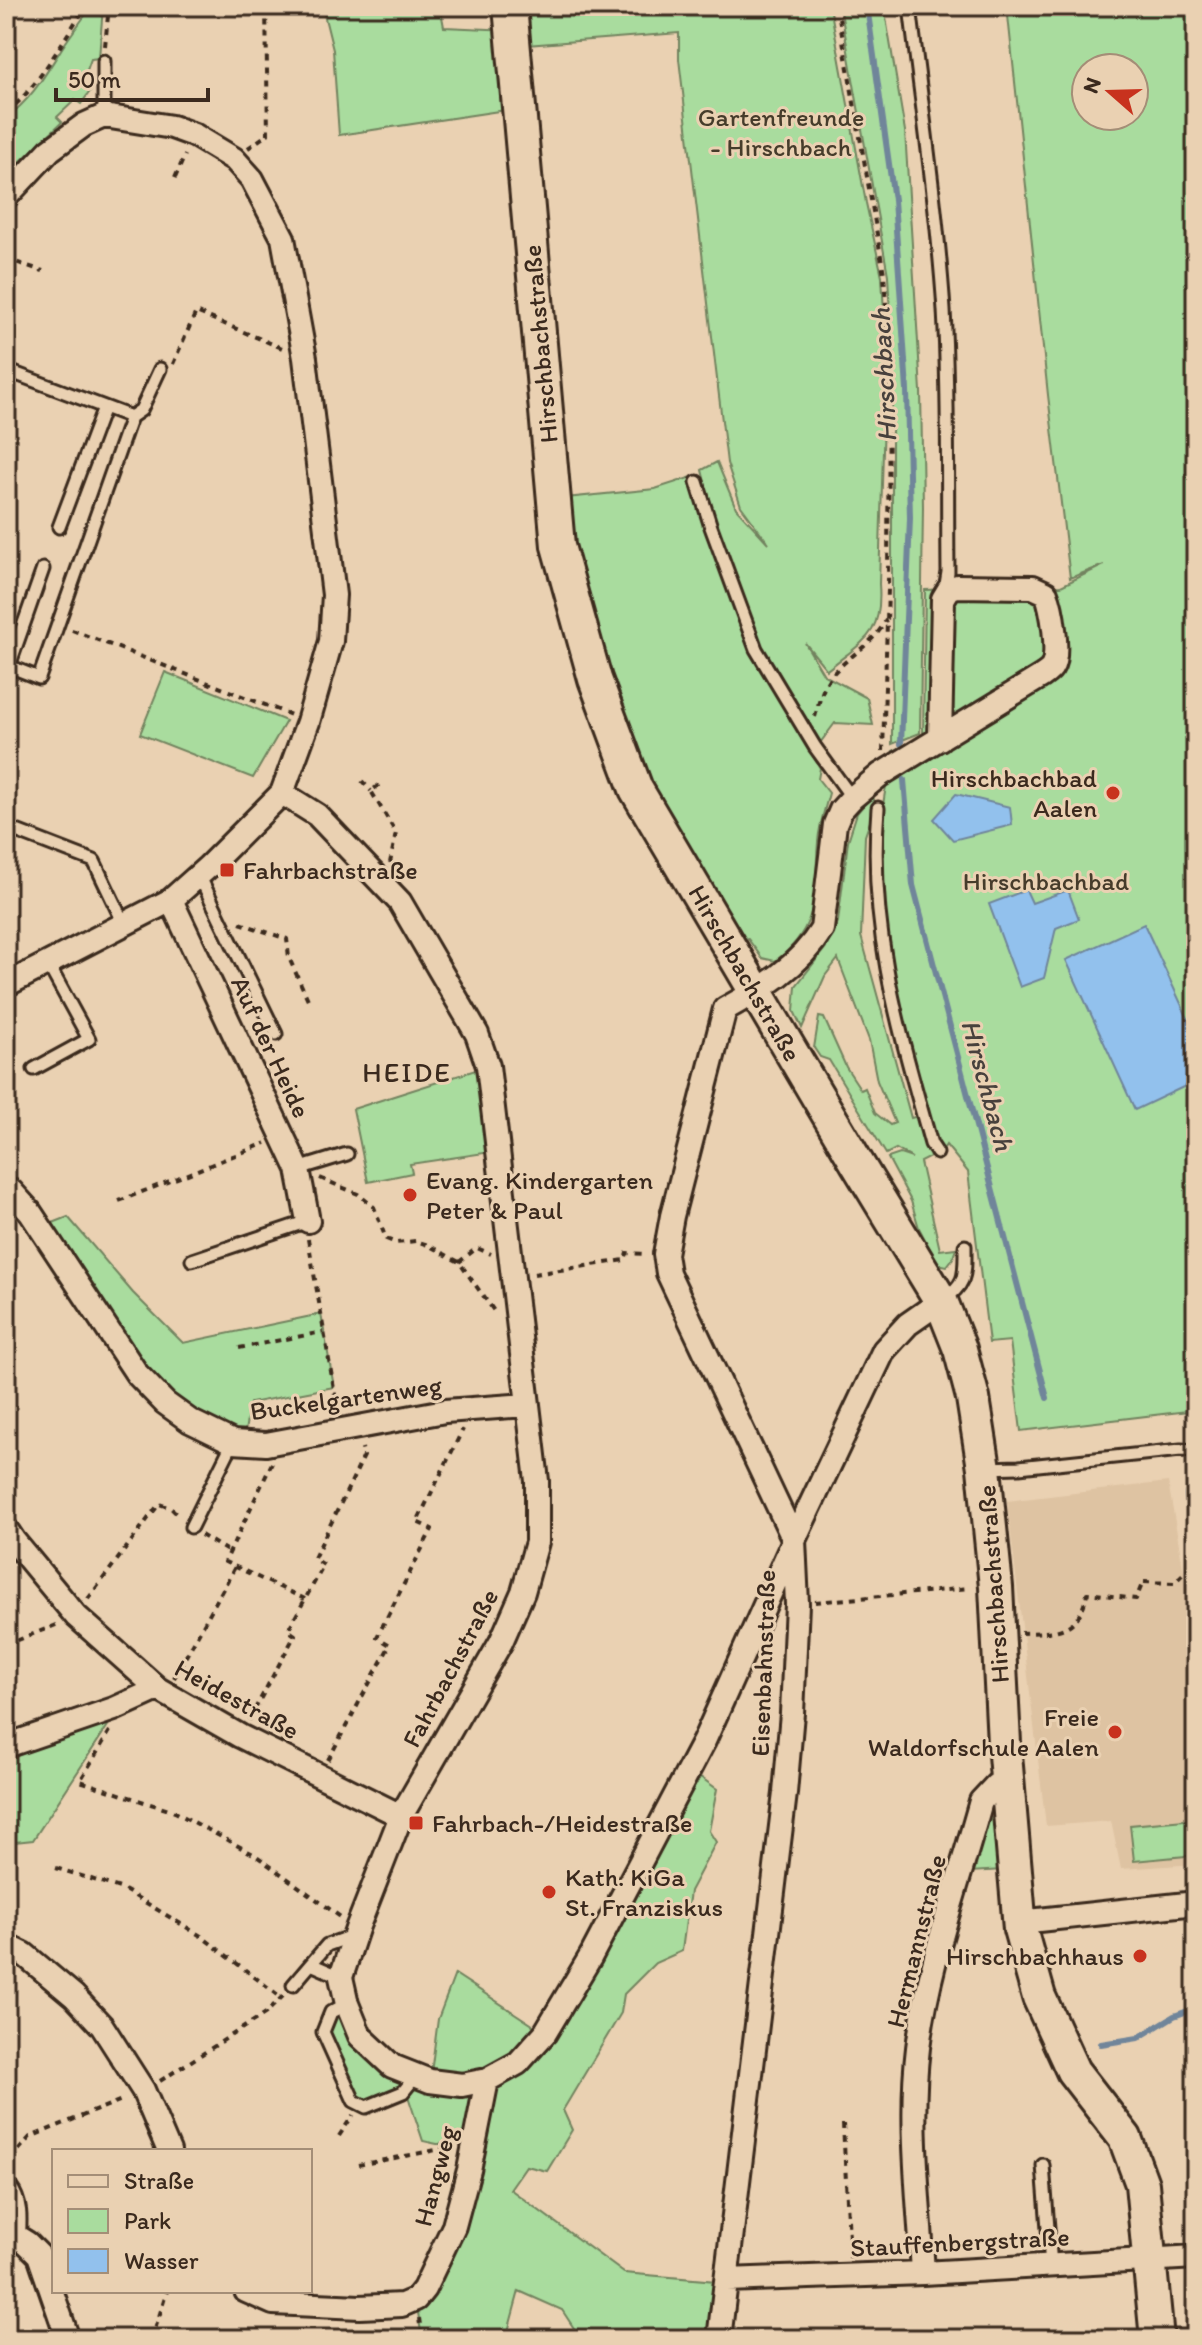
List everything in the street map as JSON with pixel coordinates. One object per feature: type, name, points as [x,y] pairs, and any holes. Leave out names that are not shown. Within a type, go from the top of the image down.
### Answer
[{"type":"street","name":"Hirschbachstraße","points":[[510,6],[558,546],[595,679],[636,789],[941,1301],[960,1349],[970,1385],[984,1468],[1020,1922],[1039,1997],[1073,2071],[1125,2138],[1142,2184],[1157,2339]]},
{"type":"street","points":[[6,197],[50,150],[84,125],[104,116],[172,127],[194,135],[234,159],[252,179],[283,238],[305,358],[334,595],[331,641],[308,722],[282,793],[171,900],[6,985]]},
{"type":"street","points":[[852,798],[880,775],[940,739],[1052,669],[1056,657],[1046,593],[1033,587],[957,586],[949,589],[943,599],[940,739]]},
{"type":"street","name":"Fahrbachstraße","points":[[282,793],[317,815],[400,902],[477,1034],[488,1066],[537,1481],[537,1542],[523,1592],[501,1642],[401,1816],[341,1977]]},
{"type":"street","name":"Eisenbahnstraße","points":[[719,2339],[785,1793],[797,1604],[794,1540],[668,1273],[665,1254],[725,1009],[789,969],[815,941],[822,929],[835,824],[841,810],[852,798]]},
{"type":"street","name":"Auf der Heide","points":[[171,900],[298,1169],[308,1221]]},
{"type":"street","name":"Buckelgartenweg","points":[[6,1188],[30,1212],[137,1374],[165,1403],[190,1421],[233,1442],[271,1443],[461,1410],[527,1405]]},
{"type":"street","points":[[341,1977],[347,2004],[360,2036],[392,2066],[430,2081],[462,2085],[487,2080],[518,2063],[545,2033],[591,1956],[704,1741],[884,1350],[908,1324],[941,1301]]},
{"type":"street","name":"Heidestraße","points":[[6,1529],[76,1616],[162,1691],[240,1736],[401,1816]]},
{"type":"street","points":[[6,1746],[162,1691]]},
{"type":"street","name":"Hermannstraße","points":[[923,2273],[914,2098],[927,1989],[981,1801],[996,1785],[1007,1781]]},
{"type":"street","points":[[1020,1922],[1196,1903]]},
{"type":"street","points":[[6,1945],[24,1954],[74,1996],[102,2026],[143,2090],[168,2149]]},
{"type":"street","name":"Hangweg","points":[[250,2293],[273,2303],[360,2307],[402,2305],[416,2299],[424,2289],[454,2226],[487,2080]]},
{"type":"street","points":[[6,2190],[15,2214],[10,2239],[27,2243],[39,2255],[52,2293]]},
{"type":"street","name":"Stauffenbergstraße","points":[[727,2280],[923,2273],[1196,2257]]},
{"type":"street","points":[[52,2293],[68,2339]]},
{"type":"lane","points":[[910,6],[932,189],[947,367],[948,572],[943,599]]},
{"type":"lane","points":[[104,61],[104,116]]},
{"type":"lane","points":[[43,569],[7,666],[39,678],[131,417],[141,410],[160,369]]},
{"type":"lane","points":[[6,370],[131,417]]},
{"type":"lane","points":[[59,527],[104,407]]},
{"type":"lane","points":[[697,482],[756,649],[815,747],[852,798]]},
{"type":"lane","points":[[878,808],[878,920],[889,987],[931,1144],[937,1153]]},
{"type":"lane","points":[[6,827],[94,861],[124,924]]},
{"type":"lane","points":[[199,875],[276,1034]]},
{"type":"lane","points":[[34,1069],[89,1039],[48,964]]},
{"type":"lane","points":[[298,1169],[347,1154]]},
{"type":"lane","points":[[192,1260],[308,1221]]},
{"type":"lane","points":[[941,1301],[957,1290],[965,1275],[965,1246]]},
{"type":"lane","points":[[191,1527],[233,1442]]},
{"type":"lane","points":[[984,1468],[1196,1451]]},
{"type":"lane","points":[[293,1985],[327,1945],[357,1930]]},
{"type":"lane","points":[[311,1964],[341,1977]]},
{"type":"lane","points":[[347,2004],[331,2012],[323,2032],[354,2101],[366,2107],[403,2092],[416,2076]]},
{"type":"lane","points":[[1043,2165],[1051,2266]]},
{"type":"path","points":[[6,112],[32,87],[86,6]]},
{"type":"path","points":[[104,61],[109,6]]},
{"type":"path","points":[[234,159],[268,134],[266,6]]},
{"type":"path","points":[[837,6],[884,274],[889,349],[885,718],[880,775]]},
{"type":"path","points":[[240,12],[266,13]]},
{"type":"path","points":[[175,178],[194,135]]},
{"type":"path","points":[[6,259],[43,271]]},
{"type":"path","points":[[6,297],[11,283],[7,282],[15,262]]},
{"type":"path","points":[[160,369],[175,363],[196,312],[305,358]]},
{"type":"path","points":[[815,747],[814,719],[820,696],[831,676],[880,632],[887,617]]},
{"type":"path","points":[[58,625],[308,722]]},
{"type":"path","points":[[362,781],[396,833],[392,861],[377,878]]},
{"type":"path","points":[[371,791],[379,785]]},
{"type":"path","points":[[234,921],[287,939],[289,958],[310,1004]]},
{"type":"path","points":[[119,1201],[283,1136]]},
{"type":"path","points":[[298,1169],[358,1194],[374,1207],[386,1239],[396,1243],[416,1241],[459,1262],[495,1312]]},
{"type":"path","points":[[240,1736],[295,1635],[288,1630],[324,1565],[314,1558],[364,1456],[350,1429],[324,1332],[307,1233],[308,1221]]},
{"type":"path","points":[[459,1262],[477,1248],[492,1255]]},
{"type":"path","points":[[513,1277],[625,1260]]},
{"type":"path","points":[[239,1348],[324,1332]]},
{"type":"path","points":[[319,1776],[390,1645],[377,1637],[432,1529],[417,1522],[464,1426],[461,1410]]},
{"type":"path","points":[[271,1443],[274,1459],[225,1562],[305,1599]]},
{"type":"path","points":[[6,1645],[76,1616],[159,1504],[171,1508],[207,1541],[229,1552]]},
{"type":"path","points":[[1014,1633],[1059,1632],[1070,1626],[1084,1607],[1087,1593],[1136,1599],[1143,1582],[1174,1583],[1196,1561]]},
{"type":"path","points":[[162,1691],[235,1567]]},
{"type":"path","points":[[797,1604],[963,1588]]},
{"type":"path","points":[[114,1709],[115,1723],[80,1781],[175,1812],[255,1855],[357,1930]]},
{"type":"path","points":[[6,2173],[13,2166],[17,2152],[30,2137],[102,2110],[143,2090],[266,2013],[282,1998],[201,1936],[123,1889],[56,1868]]},
{"type":"path","points":[[339,2136],[360,2105]]},
{"type":"path","points":[[843,2124],[851,2276]]},
{"type":"path","points":[[358,2165],[474,2143]]},
{"type":"path","points":[[152,2339],[166,2293]]},
{"type":"shaded area","name":"Freie Waldorfschule Aalen","points":[[1168,1482],[1196,1642],[1196,1864],[1121,1869],[1111,1821],[1046,1826],[1007,1501]]},
{"type":"green space","points":[[92,6],[103,6],[99,58],[91,59],[82,84],[91,90],[81,104],[75,100],[57,117],[62,122],[6,175],[6,118],[37,86]]},
{"type":"green space","name":"Gartenfreunde - Hirschbach","points":[[322,6],[440,6],[444,27],[511,30],[510,6],[830,6],[882,276],[886,351],[879,601],[878,615],[868,635],[827,670],[805,643],[824,675],[867,698],[873,725],[835,723],[820,743],[760,645],[715,523],[702,470],[717,462],[736,508],[769,544],[741,506],[727,463],[679,59],[679,33],[514,46],[519,108],[339,135],[333,50]]},
{"type":"green space","points":[[840,6],[884,6],[905,131],[921,391],[920,733],[892,744],[892,351],[888,275]]},
{"type":"green space","name":"Hirschbachbad","points":[[1007,6],[1196,6],[1196,1410],[1021,1431],[1010,1341],[989,1343],[968,1172],[946,1145],[942,1151],[920,1162],[940,1250],[956,1248],[947,1266],[938,1264],[919,1228],[911,1201],[888,1158],[900,1154],[912,1158],[896,1149],[886,1154],[829,1060],[820,1057],[814,1048],[819,1017],[824,1018],[846,1067],[861,1090],[865,1088],[875,1113],[890,1125],[895,1123],[877,1081],[869,1040],[838,959],[825,976],[802,1028],[794,1011],[796,986],[827,946],[838,922],[848,841],[857,813],[873,794],[875,807],[865,836],[861,936],[911,1118],[926,1114],[888,962],[881,910],[879,858],[887,779],[899,776],[893,751],[923,737],[925,590],[1061,586],[1104,565],[1070,578]]},
{"type":"green space","points":[[692,477],[705,530],[750,651],[820,768],[818,779],[829,793],[820,829],[815,893],[808,922],[790,948],[775,961],[762,958],[743,937],[641,765],[585,612],[566,498],[655,489]]},
{"type":"green space","points":[[165,672],[286,721],[253,778],[140,734]]},
{"type":"green space","points":[[488,1066],[498,1151],[410,1164],[412,1173],[368,1182],[353,1109]]},
{"type":"green space","points":[[68,1217],[133,1293],[183,1343],[321,1314],[334,1387],[250,1403],[243,1442],[165,1403],[40,1228]]},
{"type":"green space","points":[[108,1718],[109,1724],[33,1840],[6,1843],[6,1755]]},
{"type":"green space","points":[[689,1769],[717,1789],[709,1831],[716,1842],[690,1891],[682,1951],[655,1963],[624,1994],[621,2013],[563,2110],[572,2130],[547,2171],[526,2166],[510,2189],[624,2273],[716,2281],[708,2339],[581,2339],[562,2310],[519,2291],[506,2339],[422,2339],[416,2299],[473,2143],[437,2144],[423,2141],[407,2093],[417,2080],[430,2081],[438,2019],[455,1974],[545,2033]]},
{"type":"green space","points":[[994,1816],[1001,1823],[1003,1870],[970,1872],[984,1827]]},
{"type":"green space","points":[[1195,1819],[1196,1855],[1134,1861],[1130,1825]]},
{"type":"green space","points":[[345,2008],[409,2078],[401,2089],[366,2104],[357,2100],[327,2032],[333,2014]]},
{"type":"water","points":[[956,794],[1010,807],[1012,825],[953,840],[934,819]]},
{"type":"water","points":[[1026,890],[1032,903],[1068,890],[1079,919],[1056,928],[1044,978],[1020,987],[989,904]]},
{"type":"water","points":[[1144,924],[1196,1036],[1196,1081],[1135,1110],[1066,960]]},
{"type":"waterway","name":"Hirschbach","points":[[867,6],[894,200],[907,390],[910,518],[901,744]]},
{"type":"waterway","name":"Hirschbach","points":[[904,780],[913,885],[1047,1398]]},
{"type":"waterway","name":"Hirschbach","points":[[1187,1494],[1196,1583]]},
{"type":"waterway","name":"Hirschbach","points":[[1101,2044],[1138,2038],[1174,2016],[1196,2008]]},
{"type":"place","name":"Hirschbachbad Aalen","points":[[1113,793]]},
{"type":"place","name":"Fahrbachstraße","points":[[227,870]]},
{"type":"place","name":"Evang. Kindergarten Peter & Paul","points":[[410,1195]]},
{"type":"place","name":"Freie Waldorfschule Aalen","points":[[1115,1732]]},
{"type":"place","name":"Fahrbach-/Heidestraße","points":[[416,1823]]},
{"type":"place","name":"Kath. KiGa St. Franziskus","points":[[549,1892]]},
{"type":"place","name":"Hirschbachhaus","points":[[1140,1956]]},
{"type":"district","name":"HEIDE","points":[[407,1072]]}]
